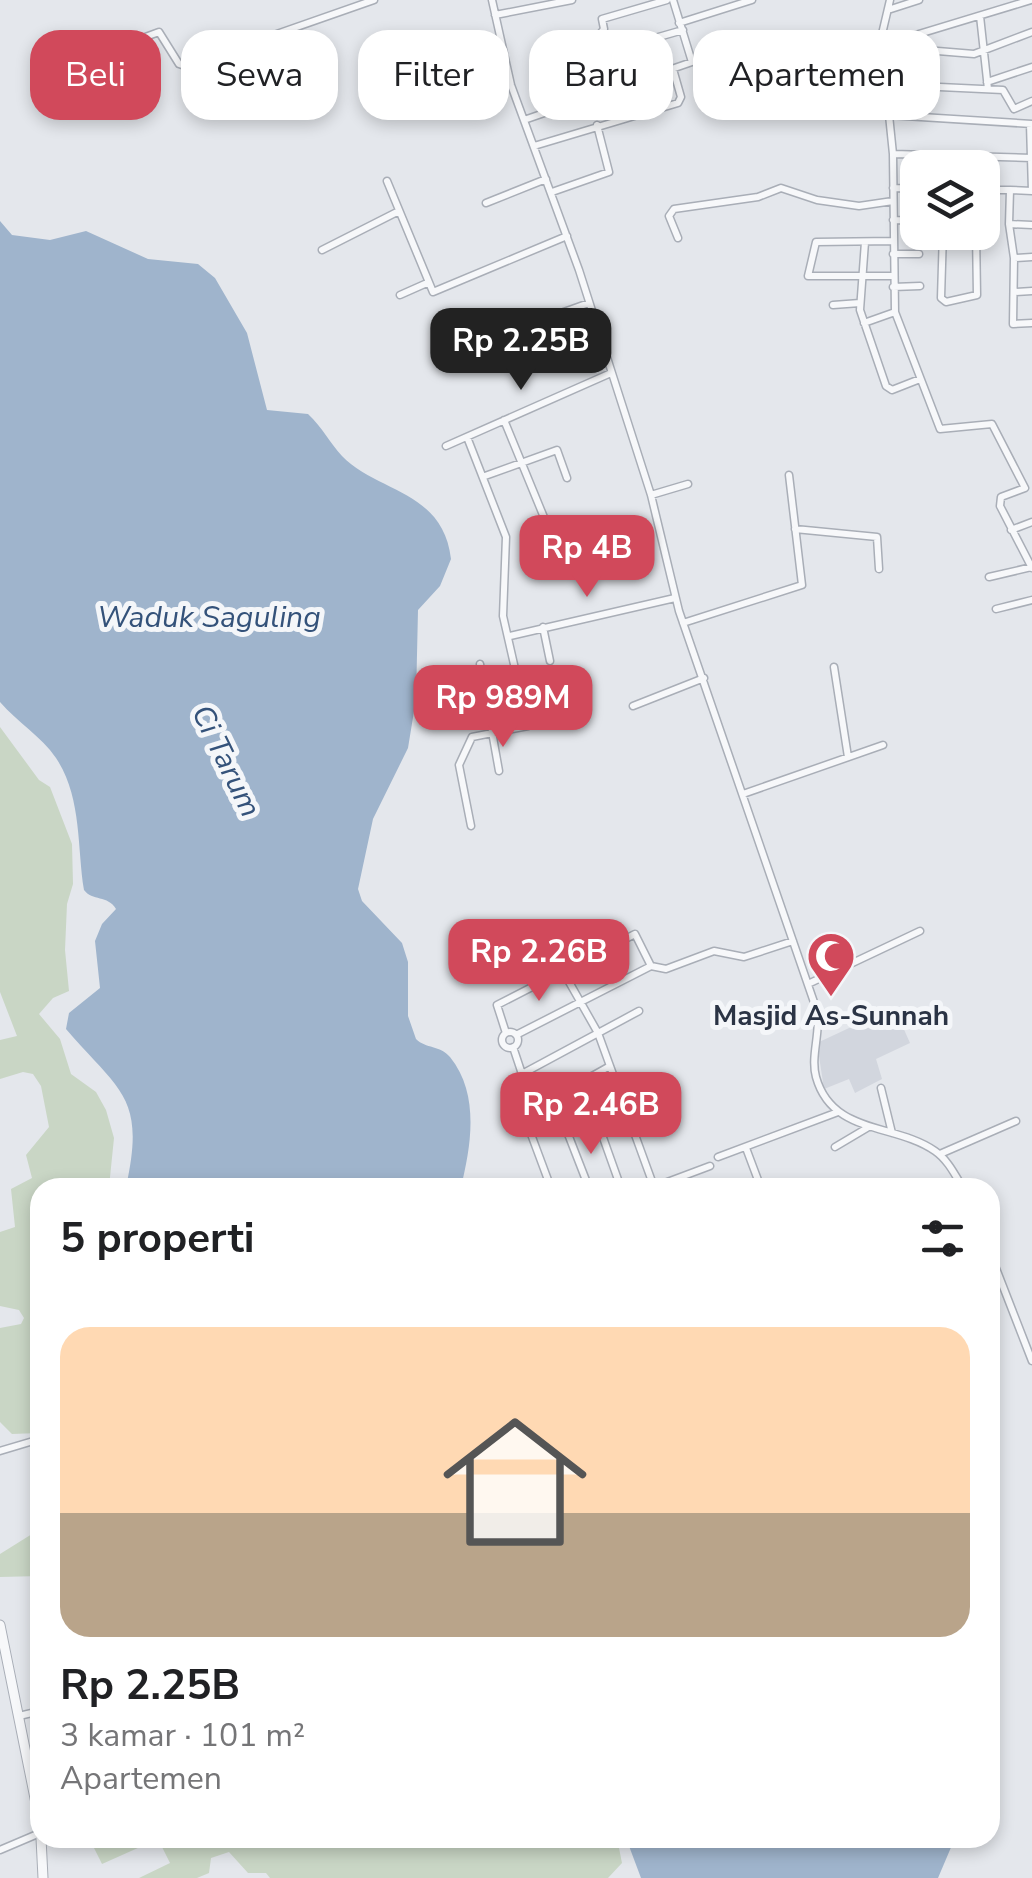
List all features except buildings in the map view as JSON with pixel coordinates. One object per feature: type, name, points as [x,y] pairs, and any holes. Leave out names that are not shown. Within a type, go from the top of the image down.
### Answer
[{"type":"street","points":[[161,35],[178,64],[186,66],[374,0]]},
{"type":"street","points":[[492,0],[512,85],[552,192],[651,496],[683,623],[818,1017],[814,1072],[838,1112],[940,1154],[957,1178]]},
{"type":"street","points":[[495,15],[572,0]]},
{"type":"street","points":[[603,30],[603,18],[670,0],[692,61],[673,69],[681,97],[673,104]]},
{"type":"street","points":[[669,30],[752,0]]},
{"type":"street","points":[[884,30],[890,4],[919,0]]},
{"type":"street","points":[[935,30],[1031,0]]},
{"type":"street","points":[[980,16],[987,86]]},
{"type":"street","points":[[940,50],[982,52],[1032,32]]},
{"type":"street","points":[[987,86],[1032,67]]},
{"type":"street","points":[[1001,78],[1014,109],[1014,124]]},
{"type":"street","points":[[940,85],[1003,90]]},
{"type":"street","points":[[1014,109],[1032,102]]},
{"type":"street","points":[[524,120],[529,118]]},
{"type":"street","points":[[940,119],[1031,124],[1032,192],[1000,190]]},
{"type":"street","points":[[534,146],[615,120]]},
{"type":"street","points":[[890,120],[895,312],[920,379],[942,430],[985,422],[994,426],[1028,487],[1000,499],[1011,530],[1031,564],[989,577]]},
{"type":"street","points":[[552,192],[609,173],[597,125]]},
{"type":"street","points":[[893,154],[900,154]]},
{"type":"street","points":[[1000,157],[1032,158]]},
{"type":"street","points":[[486,203],[546,179]]},
{"type":"street","points":[[387,180],[427,282],[437,292],[566,236]]},
{"type":"street","points":[[678,238],[669,216],[674,209],[758,197],[781,188],[816,200],[859,206],[893,201]]},
{"type":"street","points":[[893,188],[900,188]]},
{"type":"street","points":[[1010,190],[1013,324],[1032,323]]},
{"type":"street","points":[[322,250],[399,211]]},
{"type":"street","points":[[893,220],[900,220]]},
{"type":"street","points":[[1009,224],[1032,225]]},
{"type":"street","points":[[894,241],[816,242],[808,276],[894,276]]},
{"type":"street","points":[[865,242],[860,303],[887,388],[920,379]]},
{"type":"street","points":[[943,250],[942,298],[946,302],[976,295],[976,250]]},
{"type":"street","points":[[894,254],[919,254]]},
{"type":"street","points":[[1014,258],[1032,257]]},
{"type":"street","points":[[400,295],[427,282]]},
{"type":"street","points":[[893,287],[920,286]]},
{"type":"street","points":[[1015,292],[1032,291]]},
{"type":"street","points":[[565,329],[561,313],[589,303]]},
{"type":"street","points":[[834,305],[860,303]]},
{"type":"street","points":[[864,323],[895,312]]},
{"type":"street","points":[[446,446],[611,373]]},
{"type":"street","points":[[504,420],[550,532]]},
{"type":"street","points":[[467,436],[508,545],[503,613],[528,726],[472,737],[459,764],[471,826]]},
{"type":"street","points":[[485,476],[557,450],[567,478]]},
{"type":"street","points":[[683,623],[738,602],[799,588],[803,582],[788,476]]},
{"type":"street","points":[[651,496],[688,484]]},
{"type":"street","points":[[1011,530],[1032,522]]},
{"type":"street","points":[[794,530],[877,538],[879,569]]},
{"type":"street","points":[[510,636],[675,598]]},
{"type":"street","points":[[996,609],[1032,600]]},
{"type":"street","points":[[543,627],[550,660]]},
{"type":"street","points":[[480,664],[499,770]]},
{"type":"street","points":[[834,667],[848,756]]},
{"type":"street","points":[[633,706],[704,678]]},
{"type":"street","points":[[744,794],[884,745]]},
{"type":"street","points":[[808,984],[920,931]]},
{"type":"street","points":[[513,1047],[502,1042],[506,1032],[496,1005],[635,934],[651,966]]},
{"type":"street","points":[[506,1032],[516,1035],[651,966],[666,969],[714,951],[744,957],[793,942]]},
{"type":"street","points":[[551,950],[583,1000],[598,1033],[650,1178]]},
{"type":"street","points":[[522,1074],[638,1011]]},
{"type":"street","points":[[516,1035],[513,1047],[522,1074],[526,1113],[548,1178]]},
{"type":"street","points":[[526,1113],[610,1066]]},
{"type":"street","points":[[881,1088],[892,1133]]},
{"type":"street","points":[[554,1098],[585,1178]]},
{"type":"street","points":[[567,1130],[622,1100]]},
{"type":"street","points":[[718,1157],[838,1112]]},
{"type":"street","points":[[595,1115],[617,1178]]},
{"type":"street","points":[[940,1154],[1016,1121]]},
{"type":"street","points":[[836,1147],[868,1127]]},
{"type":"street","points":[[746,1148],[757,1178]]},
{"type":"street","points":[[677,1178],[710,1166]]},
{"type":"street","points":[[1000,1287],[1032,1361]]},
{"type":"street","points":[[0,1451],[30,1442]]},
{"type":"street","points":[[0,1625],[30,1772]]},
{"type":"street","points":[[19,1716],[30,1713]]},
{"type":"street","points":[[0,1850],[30,1839]]},
{"type":"street","points":[[42,1848],[43,1878]]},
{"type":"shaded area","points":[[894,1007],[910,1043],[876,1059],[882,1079],[855,1093],[849,1079],[824,1089],[817,1043]]},
{"type":"green space","points":[[0,727],[39,780],[50,787],[72,844],[73,884],[67,904],[65,950],[69,991],[53,998],[39,1014],[60,1039],[71,1074],[96,1092],[106,1110],[114,1138],[110,1178],[32,1178],[26,1155],[49,1127],[41,1086],[33,1074],[23,1072],[0,1079],[0,1040],[17,1036],[0,992]]},
{"type":"green space","points":[[30,1179],[30,1433],[12,1434],[0,1422],[0,1328],[21,1324],[24,1318],[19,1310],[0,1306],[0,1232],[15,1227],[11,1189]]},
{"type":"green space","points":[[30,1535],[30,1576],[0,1577],[0,1554]]},
{"type":"green space","points":[[94,1848],[138,1848],[102,1864]]},
{"type":"green space","points":[[162,1848],[619,1848],[622,1863],[608,1878],[270,1878],[266,1873],[248,1873],[229,1852],[211,1858],[209,1873],[197,1878],[139,1878],[170,1863]]},
{"type":"water","name":"Waduk Saguling","points":[[0,221],[12,235],[50,240],[86,231],[148,259],[198,264],[215,278],[247,333],[267,410],[308,414],[342,456],[422,506],[436,519],[445,536],[451,559],[440,586],[418,610],[416,699],[408,748],[373,819],[358,889],[362,901],[402,943],[408,962],[408,1016],[416,1039],[446,1053],[466,1087],[471,1120],[463,1178],[128,1178],[133,1133],[124,1097],[66,1029],[69,1013],[100,988],[95,941],[102,924],[116,909],[84,890],[74,806],[56,758],[0,702]]},
{"type":"water","points":[[630,1848],[951,1848],[938,1878],[641,1878]]},
{"type":"place","name":"Masjid As-Sunnah","points":[[831,998]]},
{"type":"water label","name":"Ci Tarum","points":[[226,761]]}]
